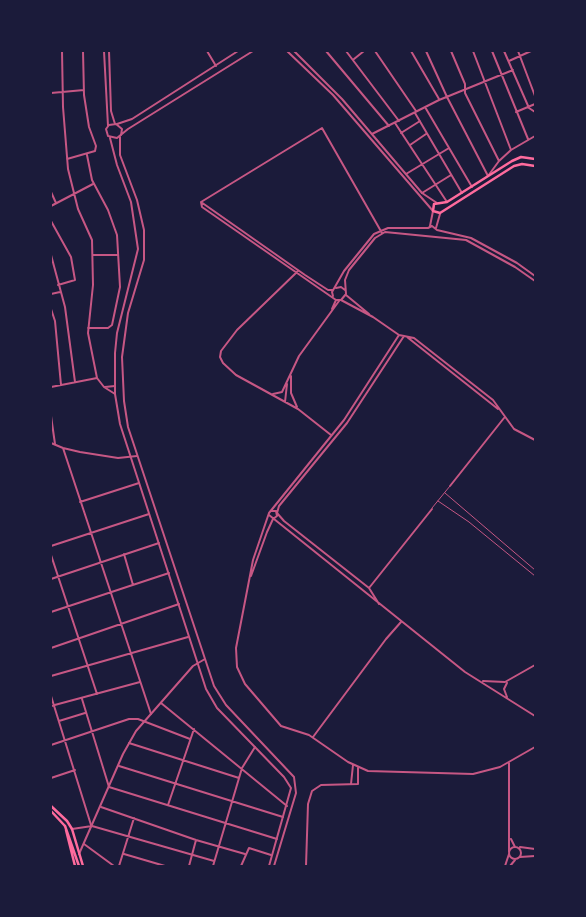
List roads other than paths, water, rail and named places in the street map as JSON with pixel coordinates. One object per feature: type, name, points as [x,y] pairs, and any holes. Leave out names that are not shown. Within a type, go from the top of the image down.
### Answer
[{"type":"main road","points":[[535,159],[521,157],[447,202],[433,205],[432,211],[436,214],[441,212],[514,166],[522,164],[535,166]]},
{"type":"main road","points":[[437,203],[442,206],[441,212]]},
{"type":"main road","points":[[51,806],[67,820],[72,829],[83,866]]},
{"type":"main road","points":[[51,811],[65,826],[77,866]]},
{"type":"street","points":[[62,51],[62,92],[66,159],[73,193],[91,234],[93,255],[88,328],[97,378],[104,387],[115,394]]},
{"type":"street","points":[[66,159],[87,155],[95,151],[96,146],[89,127],[84,90],[83,51]]},
{"type":"street","points":[[104,51],[108,126],[106,132],[110,138],[130,202],[137,234],[138,249],[117,334],[115,394],[120,424],[188,636],[211,699],[288,782],[291,788],[269,866]]},
{"type":"street","points":[[109,51],[111,112],[116,124],[122,129],[120,155],[137,200],[144,230],[144,260],[128,313],[122,357],[124,401],[137,456],[205,659],[220,697],[294,777],[296,793],[274,866]]},
{"type":"street","points":[[207,51],[216,66]]},
{"type":"street","points":[[108,126],[132,119],[238,51]]},
{"type":"street","points":[[110,138],[120,136],[253,51]]},
{"type":"street","points":[[287,51],[333,95],[432,211],[428,233],[432,236]]},
{"type":"street","points":[[294,51],[335,92],[422,193],[437,203]]},
{"type":"street","points":[[326,51],[389,126]]},
{"type":"street","points":[[346,51],[399,121]]},
{"type":"street","points":[[353,60],[364,51]]},
{"type":"street","points":[[375,51],[416,112],[426,134],[462,193]]},
{"type":"street","points":[[410,51],[439,100]]},
{"type":"street","points":[[426,51],[447,97],[488,176],[499,161],[511,150],[535,136]]},
{"type":"street","points":[[451,51],[466,90],[465,93],[499,161]]},
{"type":"street","points":[[473,51],[511,150]]},
{"type":"street","points":[[492,51],[528,139]]},
{"type":"street","points":[[504,51],[529,108],[535,112]]},
{"type":"street","points":[[518,51],[535,96]]},
{"type":"street","points":[[509,61],[531,51]]},
{"type":"street","points":[[372,134],[439,100],[513,70]]},
{"type":"street","points":[[51,93],[84,90]]},
{"type":"street","points":[[159,103],[162,108]]},
{"type":"street","points":[[516,112],[535,104]]},
{"type":"street","points":[[424,107],[472,187]]},
{"type":"street","points":[[401,133],[420,121]]},
{"type":"street","points":[[395,123],[447,202]]},
{"type":"street","points":[[201,202],[322,128],[382,233]]},
{"type":"street","points":[[410,145],[426,134]]},
{"type":"street","points":[[406,174],[437,153],[449,148]]},
{"type":"street","points":[[87,155],[94,184],[115,225],[120,287],[112,325],[108,328],[88,328]]},
{"type":"street","points":[[422,193],[450,175]]},
{"type":"street","points":[[51,206],[73,193],[94,184]]},
{"type":"street","points":[[51,192],[56,203]]},
{"type":"street","points":[[201,202],[202,207],[297,272],[328,290],[342,288],[373,317],[399,335],[414,338],[493,400],[504,418],[518,433],[535,440]]},
{"type":"street","points":[[201,202],[335,299],[373,317]]},
{"type":"street","points":[[432,236],[437,229],[441,212]]},
{"type":"street","points":[[51,221],[71,258],[75,280],[58,285]]},
{"type":"street","points":[[331,312],[335,299],[334,289],[344,271],[374,234],[381,230],[429,228],[463,236],[479,242],[535,276]]},
{"type":"street","points":[[285,402],[288,382],[293,367],[310,338],[346,293],[347,273],[382,233],[390,232],[460,238],[472,242],[535,281]]},
{"type":"street","points":[[51,255],[60,292],[75,382]]},
{"type":"street","points":[[93,255],[118,255]]},
{"type":"street","points":[[297,272],[241,326],[220,354],[222,363],[236,374],[298,409],[334,437]]},
{"type":"street","points":[[120,287],[129,289]]},
{"type":"street","points":[[51,294],[60,292]]},
{"type":"street","points":[[51,309],[55,321],[61,385]]},
{"type":"street","points":[[399,335],[352,408],[269,512],[253,560],[236,648],[236,661],[239,673],[249,689],[281,726],[313,737],[358,767],[379,773],[473,774],[509,762],[535,747]]},
{"type":"street","points":[[250,580],[273,519],[277,517],[279,506],[356,411],[405,336]]},
{"type":"street","points":[[293,367],[290,387],[298,409]]},
{"type":"street","points":[[51,387],[97,378]]},
{"type":"street","points":[[270,394],[278,394],[288,382]]},
{"type":"street","points":[[104,387],[115,386]]},
{"type":"street","points":[[51,416],[55,444]]},
{"type":"street","points":[[369,588],[504,418]]},
{"type":"street","points":[[51,442],[63,448],[118,458],[137,456]]},
{"type":"street","points":[[63,448],[151,714]]},
{"type":"street","points":[[80,502],[139,483]]},
{"type":"street","points":[[445,493],[535,570]]},
{"type":"street","points":[[438,501],[469,522],[535,576]]},
{"type":"street","points":[[269,512],[273,510],[277,513],[284,522],[369,588],[379,604]]},
{"type":"street","points":[[269,512],[269,516],[283,524],[308,547],[466,672],[535,716]]},
{"type":"street","points":[[51,546],[149,514]]},
{"type":"street","points":[[51,579],[159,543]]},
{"type":"street","points":[[124,554],[133,585]]},
{"type":"street","points":[[51,555],[97,694]]},
{"type":"street","points":[[51,612],[169,573]]},
{"type":"street","points":[[51,648],[179,604]]},
{"type":"street","points":[[313,737],[386,639],[402,622]]},
{"type":"street","points":[[51,676],[188,636]]},
{"type":"street","points":[[79,854],[129,744],[160,703],[198,662],[205,659]]},
{"type":"street","points":[[480,681],[500,683],[509,681],[535,665]]},
{"type":"street","points":[[508,698],[504,689],[509,681]]},
{"type":"street","points":[[53,706],[140,682]]},
{"type":"street","points":[[51,696],[92,826]]},
{"type":"street","points":[[82,699],[109,787]]},
{"type":"street","points":[[160,703],[287,806]]},
{"type":"street","points":[[59,721],[86,713]]},
{"type":"street","points":[[51,745],[129,719],[144,722],[190,739]]},
{"type":"street","points":[[168,806],[194,729]]},
{"type":"street","points":[[129,744],[239,778]]},
{"type":"street","points":[[212,866],[242,768],[255,746]]},
{"type":"street","points":[[506,866],[510,836],[509,762]]},
{"type":"street","points":[[351,784],[353,764]]},
{"type":"street","points":[[118,766],[283,817]]},
{"type":"street","points":[[306,866],[308,804],[312,791],[321,785],[358,784],[358,767]]},
{"type":"street","points":[[51,778],[75,770]]},
{"type":"street","points":[[109,787],[277,839]]},
{"type":"street","points":[[101,807],[196,840],[245,854]]},
{"type":"street","points":[[119,866],[134,818]]},
{"type":"street","points":[[72,829],[92,826],[130,835],[214,861]]},
{"type":"street","points":[[510,836],[521,852],[520,857]]},
{"type":"street","points":[[189,866],[196,840]]},
{"type":"street","points":[[84,844],[114,866]]},
{"type":"street","points":[[509,853],[516,847],[535,849]]},
{"type":"street","points":[[242,866],[245,854],[249,848],[272,855]]},
{"type":"street","points":[[123,853],[165,866]]},
{"type":"street","points":[[509,853],[511,858],[517,859]]},
{"type":"street","points":[[510,866],[520,857],[535,856]]}]
